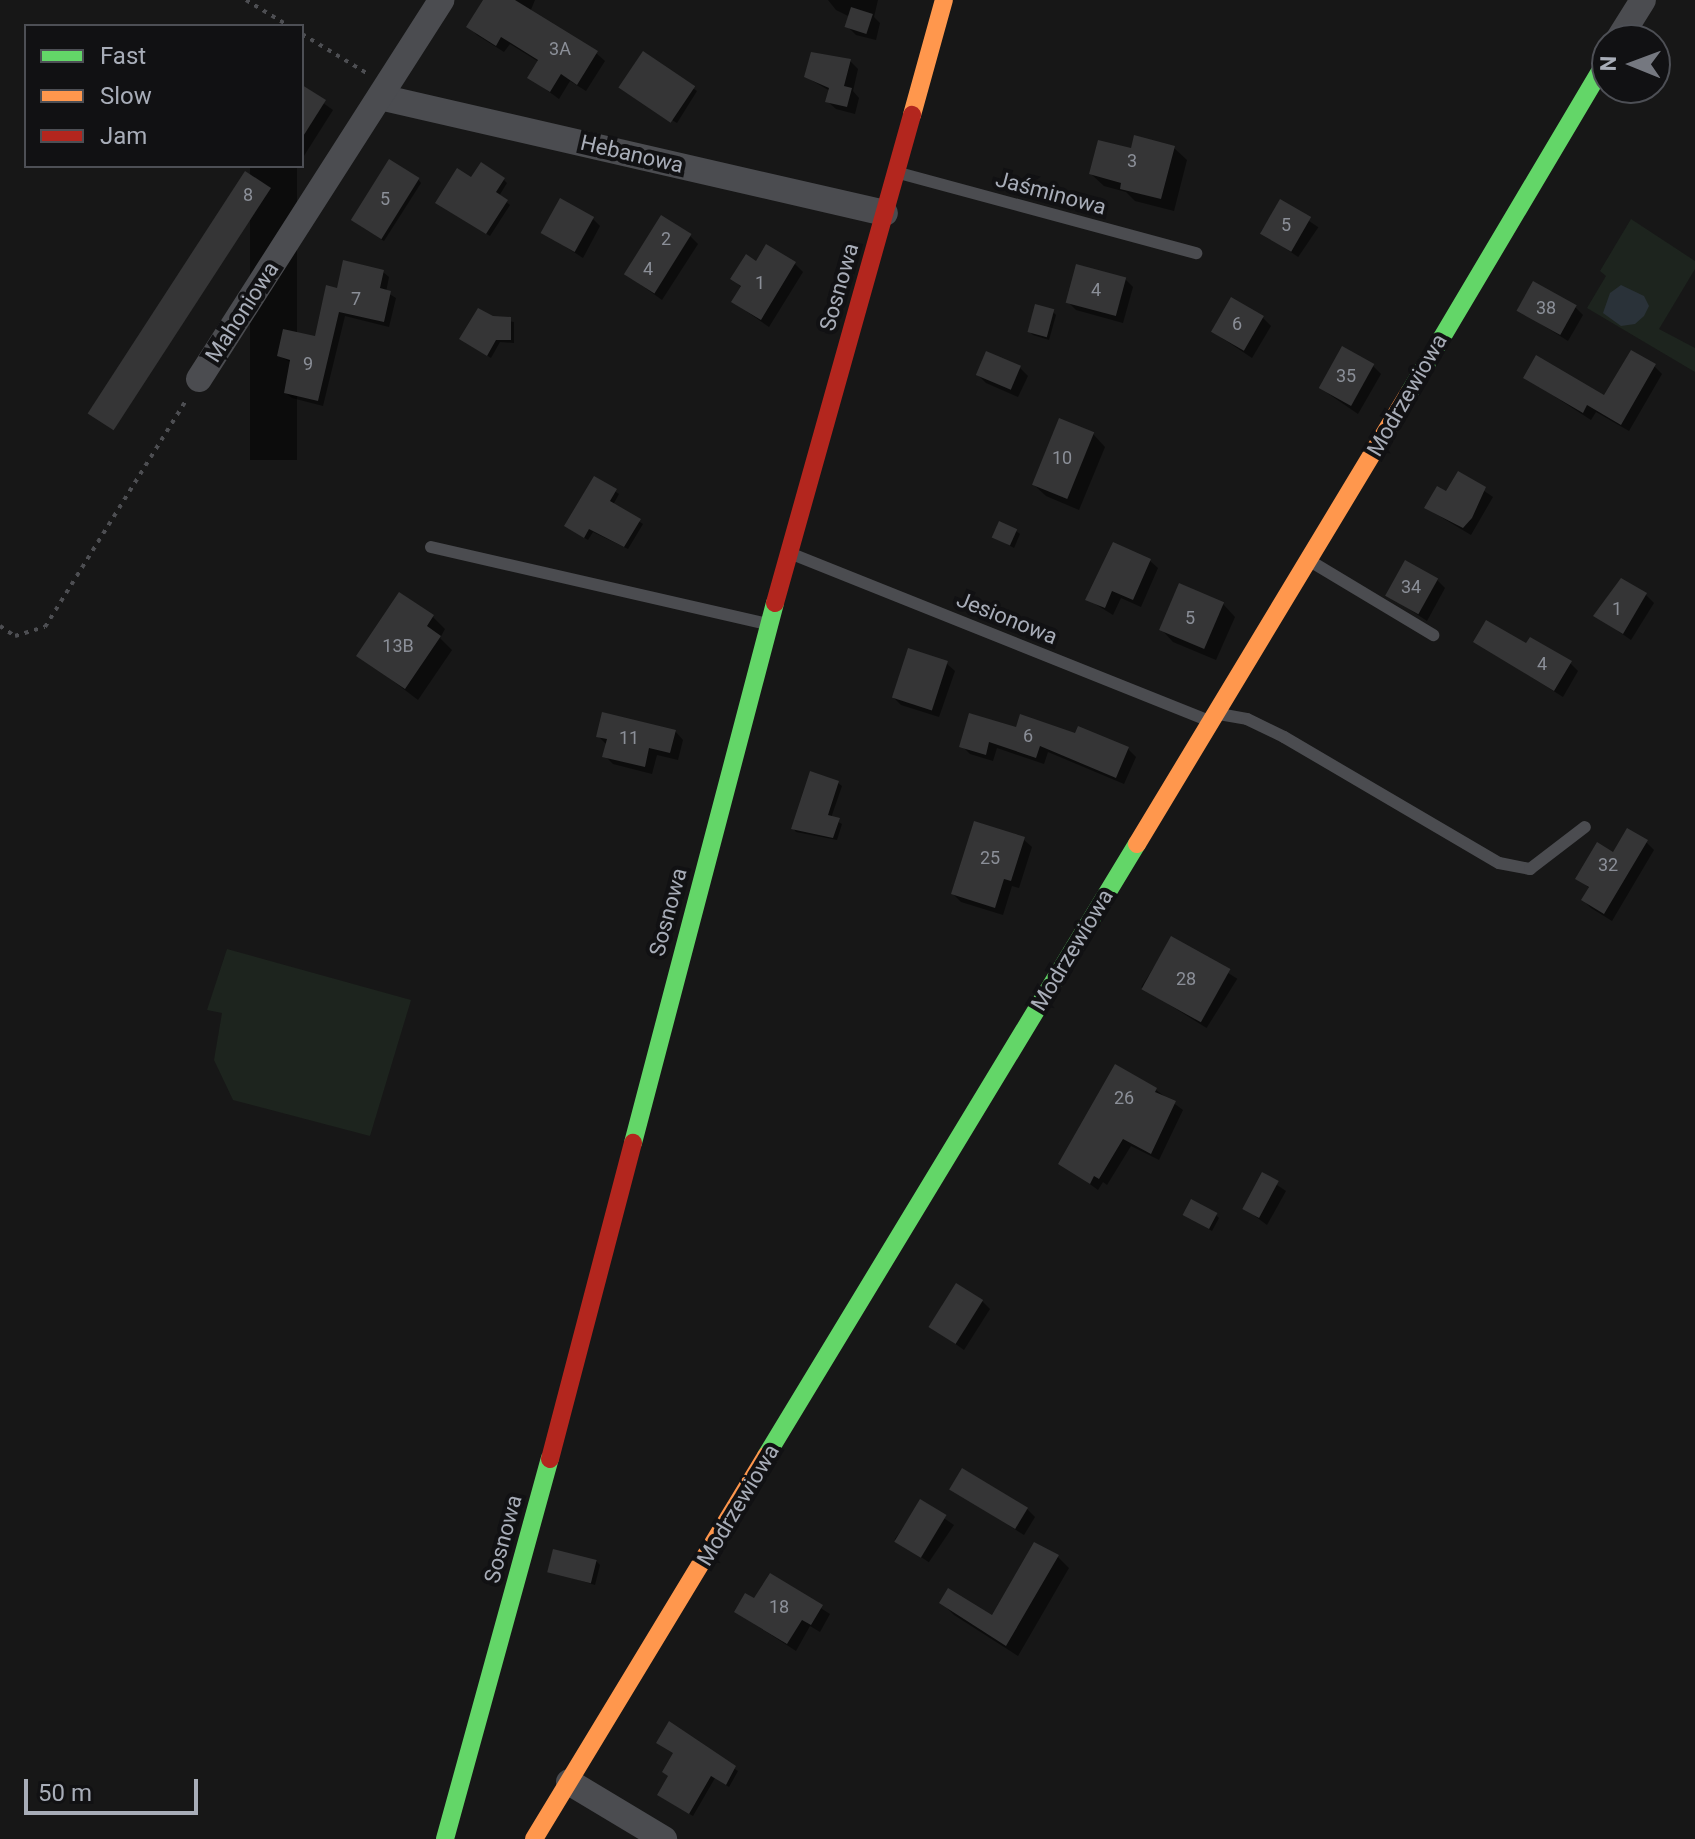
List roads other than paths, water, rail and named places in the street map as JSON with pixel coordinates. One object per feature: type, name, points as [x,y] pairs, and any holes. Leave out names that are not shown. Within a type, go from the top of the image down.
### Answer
[{"type":"street","name":"Mahoniowa","points":[[199,379],[441,0]]},
{"type":"street","name":"Sosnowa","points":[[445,1839],[517,1582],[769,625],[944,0]]},
{"type":"street","points":[[1628,24],[1643,0]]},
{"type":"street","name":"Modrzewiowa","points":[[534,1839],[1591,86]]},
{"type":"street","name":"Hebanowa","points":[[384,91],[885,213]]},
{"type":"street","points":[[569,1782],[664,1839]]},
{"type":"lane","name":"Jaśminowa","points":[[896,172],[1196,253]]},
{"type":"lane","points":[[431,547],[769,625]]},
{"type":"lane","name":"Jesionowa","points":[[789,552],[1213,717],[1247,719],[1284,737],[1499,863],[1530,869],[1585,827]]},
{"type":"lane","points":[[1308,559],[1433,635]]}]
